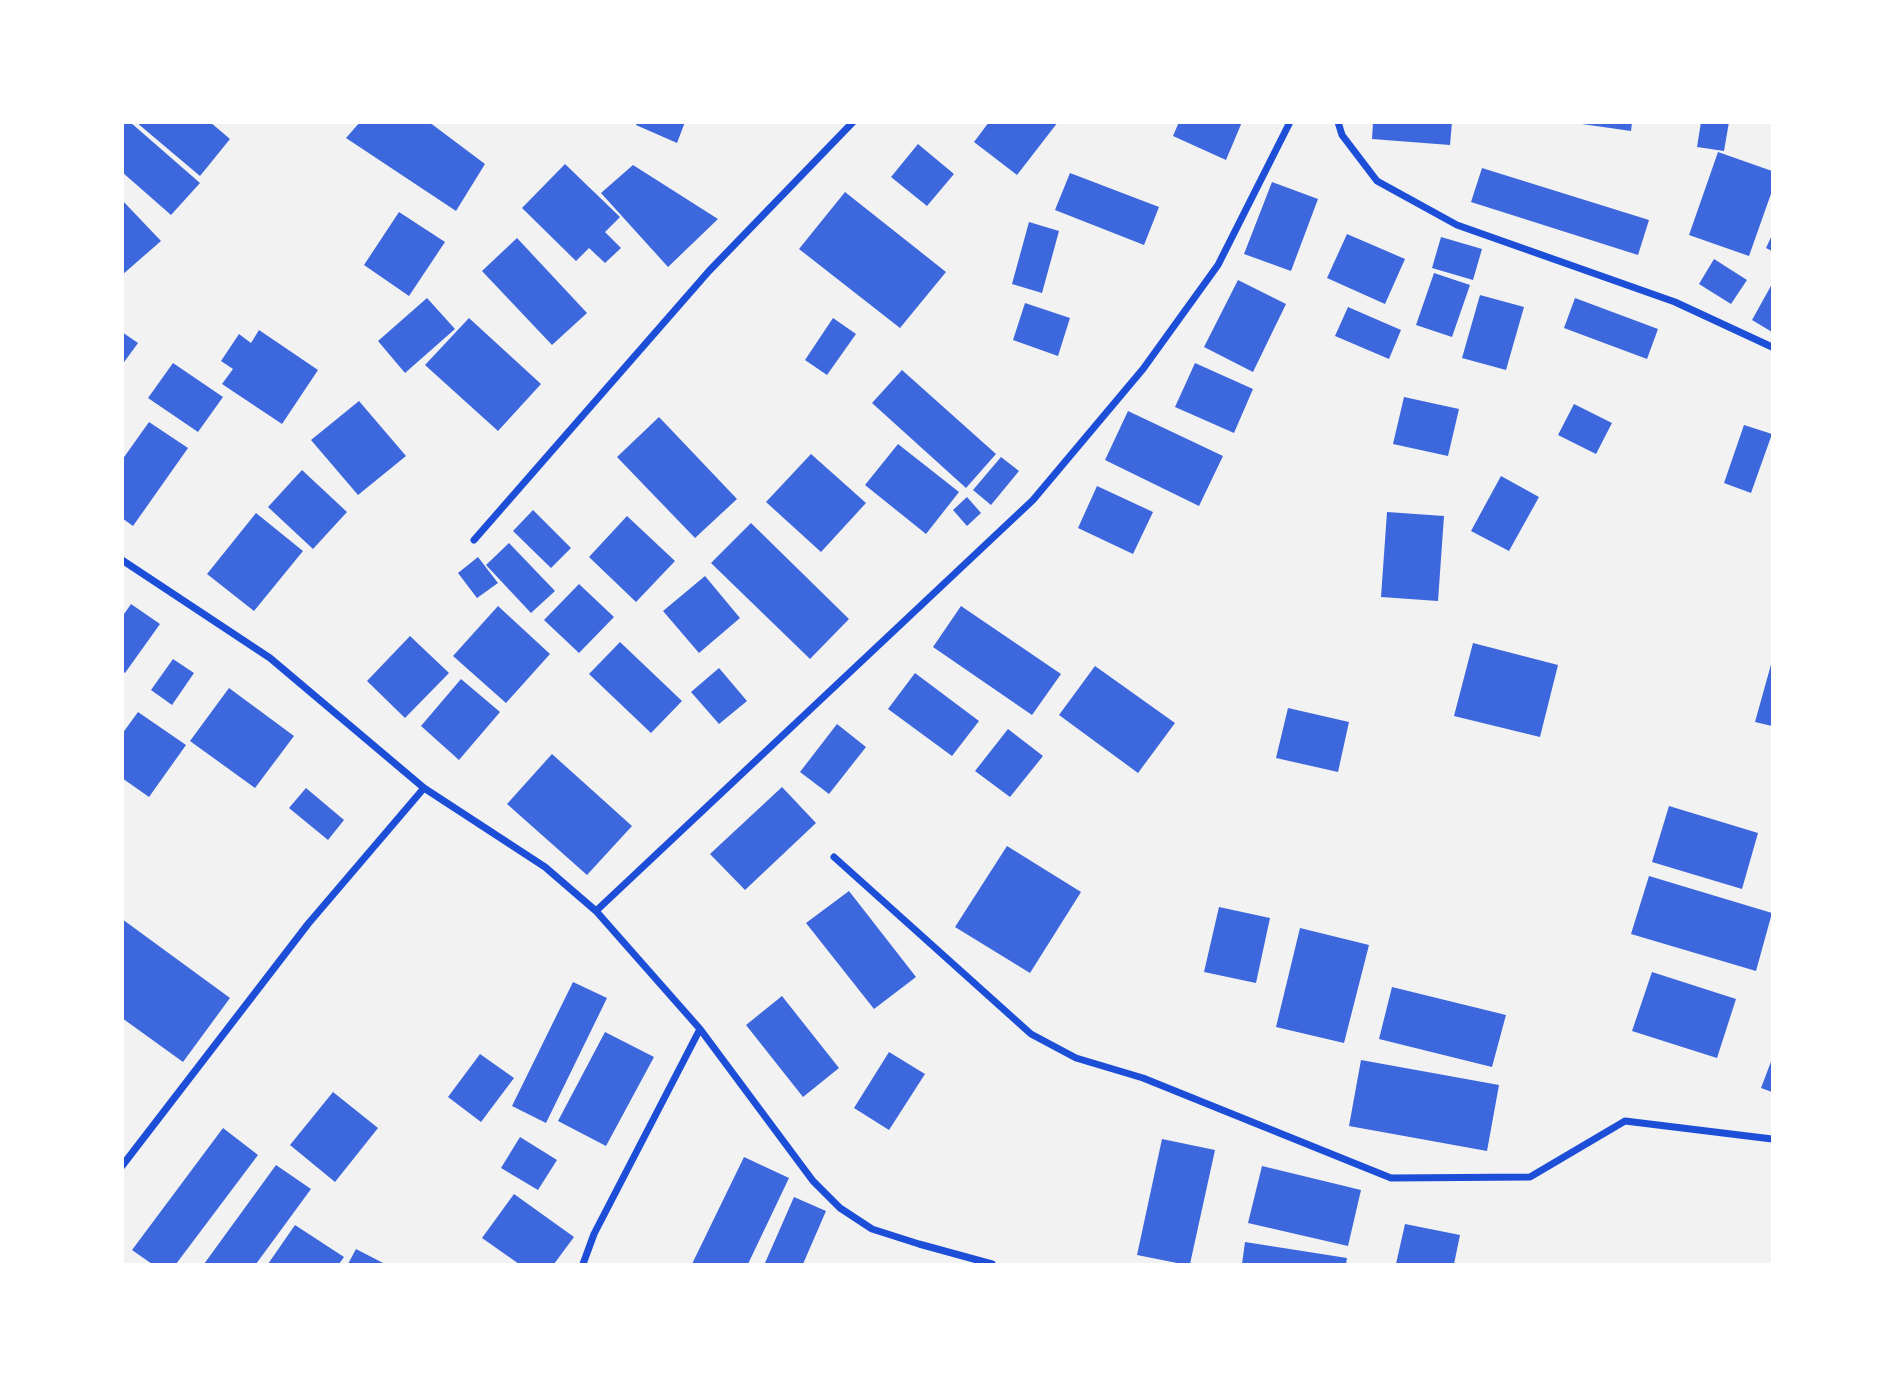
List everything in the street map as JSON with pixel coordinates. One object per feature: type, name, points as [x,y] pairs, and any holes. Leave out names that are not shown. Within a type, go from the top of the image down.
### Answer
[{"type":"street","points":[[474,540],[709,271],[853,122]]},
{"type":"street","points":[[596,911],[1033,500],[1143,369],[1218,265],[1290,122]]},
{"type":"street","points":[[1339,122],[1342,135],[1377,181],[1457,225],[1675,302],[1773,348]]},
{"type":"street","points":[[122,560],[270,658],[424,788],[545,867],[596,911],[700,1029],[813,1181],[841,1208],[873,1229],[992,1265]]},
{"type":"street","points":[[122,1166],[308,924],[424,788]]},
{"type":"street","points":[[834,857],[1031,1034],[1076,1058],[1143,1078],[1391,1178],[1530,1177],[1625,1121],[1773,1139]]},
{"type":"street","points":[[583,1265],[594,1234],[700,1029]]},
{"type":"building","points":[[122,122],[130,122],[200,183],[171,215],[122,172]]},
{"type":"building","points":[[136,122],[210,122],[230,139],[200,176]]},
{"type":"building","points":[[360,122],[429,122],[485,164],[456,211],[346,138]]},
{"type":"building","points":[[637,122],[685,122],[677,143],[636,125]]},
{"type":"building","points":[[989,122],[1058,122],[1017,175],[974,142]]},
{"type":"building","points":[[1179,122],[1242,122],[1226,160],[1173,136]]},
{"type":"building","points":[[1373,122],[1452,122],[1450,145],[1372,139]]},
{"type":"building","points":[[1582,122],[1632,122],[1631,131]]},
{"type":"building","points":[[1701,122],[1729,122],[1724,151],[1697,147]]},
{"type":"building","points":[[918,144],[954,174],[927,206],[891,177]]},
{"type":"building","points":[[1718,152],[1772,171],[1772,191],[1749,256],[1689,235]]},
{"type":"building","points":[[565,164],[620,217],[605,232],[621,248],[605,263],[589,248],[576,261],[522,208]]},
{"type":"building","points":[[633,165],[718,219],[668,267],[601,193]]},
{"type":"building","points":[[1482,168],[1649,220],[1638,255],[1471,202]]},
{"type":"building","points":[[1070,173],[1159,207],[1144,245],[1055,210]]},
{"type":"building","points":[[1272,182],[1318,199],[1291,271],[1244,254]]},
{"type":"building","points":[[845,192],[946,272],[900,328],[799,249]]},
{"type":"building","points":[[122,200],[161,241],[122,275]]},
{"type":"building","points":[[399,212],[445,242],[409,296],[364,265]]},
{"type":"building","points":[[1029,222],[1059,231],[1042,293],[1012,284]]},
{"type":"building","points":[[1347,234],[1405,259],[1385,304],[1327,278]]},
{"type":"building","points":[[1772,235],[1772,251],[1766,248]]},
{"type":"building","points":[[1441,237],[1482,249],[1473,280],[1432,268]]},
{"type":"building","points":[[517,238],[587,313],[552,345],[482,271]]},
{"type":"building","points":[[1714,259],[1747,280],[1731,304],[1699,284]]},
{"type":"building","points":[[1434,273],[1470,285],[1452,337],[1416,325]]},
{"type":"building","points":[[1238,280],[1286,304],[1253,372],[1204,347]]},
{"type":"building","points":[[1772,284],[1772,332],[1752,320]]},
{"type":"building","points":[[1480,295],[1524,307],[1506,370],[1462,358]]},
{"type":"building","points":[[427,298],[455,329],[405,373],[378,341]]},
{"type":"building","points":[[1575,298],[1658,329],[1647,359],[1564,328]]},
{"type":"building","points":[[1025,303],[1070,318],[1058,356],[1013,340]]},
{"type":"building","points":[[1348,307],[1401,330],[1389,359],[1335,336]]},
{"type":"building","points":[[469,318],[541,384],[498,431],[425,365]]},
{"type":"building","points":[[833,318],[856,334],[827,375],[805,360]]},
{"type":"building","points":[[259,330],[318,370],[282,424],[222,384],[233,369],[221,361],[239,334],[251,343]]},
{"type":"building","points":[[122,332],[138,343],[122,365]]},
{"type":"building","points":[[173,363],[223,397],[198,432],[148,398]]},
{"type":"building","points":[[1195,363],[1253,389],[1234,433],[1175,407]]},
{"type":"building","points":[[902,370],[996,454],[966,488],[872,403]]},
{"type":"building","points":[[1404,397],[1459,409],[1448,456],[1393,444]]},
{"type":"building","points":[[359,401],[406,456],[358,495],[311,440]]},
{"type":"building","points":[[1574,404],[1612,423],[1596,454],[1558,435]]},
{"type":"building","points":[[1128,411],[1223,456],[1199,506],[1105,460]]},
{"type":"building","points":[[659,417],[737,499],[695,538],[617,457]]},
{"type":"building","points":[[149,422],[188,448],[133,526],[122,518],[122,460]]},
{"type":"building","points":[[1744,425],[1772,434],[1751,493],[1724,483]]},
{"type":"building","points":[[898,444],[959,492],[926,534],[865,485]]},
{"type":"building","points":[[811,454],[866,503],[821,552],[766,502]]},
{"type":"building","points":[[1001,457],[1019,471],[991,505],[973,490]]},
{"type":"building","points":[[302,470],[347,512],[313,549],[268,507]]},
{"type":"building","points":[[1501,476],[1539,497],[1509,551],[1471,531]]},
{"type":"building","points":[[1097,486],[1153,512],[1133,554],[1078,528]]},
{"type":"building","points":[[967,497],[981,513],[967,526],[953,510]]},
{"type":"building","points":[[533,510],[571,548],[551,568],[513,531]]},
{"type":"building","points":[[1387,512],[1444,516],[1438,601],[1381,597]]},
{"type":"building","points":[[256,513],[303,551],[254,611],[207,574]]},
{"type":"building","points":[[627,516],[675,561],[636,602],[589,557]]},
{"type":"building","points":[[751,523],[849,619],[810,659],[711,563]]},
{"type":"building","points":[[509,543],[555,591],[531,613],[486,565]]},
{"type":"building","points":[[478,557],[498,583],[477,598],[458,573]]},
{"type":"building","points":[[705,576],[740,618],[699,653],[663,611]]},
{"type":"building","points":[[579,584],[614,617],[579,653],[544,620]]},
{"type":"building","points":[[131,604],[160,624],[125,673],[122,671],[122,617]]},
{"type":"building","points":[[498,606],[550,654],[506,703],[453,656]]},
{"type":"building","points":[[961,606],[1061,674],[1032,715],[933,647]]},
{"type":"building","points":[[410,636],[449,673],[405,718],[367,681]]},
{"type":"building","points":[[620,642],[682,701],[651,733],[589,674]]},
{"type":"building","points":[[1473,643],[1558,665],[1540,737],[1454,716]]},
{"type":"building","points":[[173,659],[194,673],[172,705],[151,690]]},
{"type":"building","points":[[1772,661],[1772,726],[1755,722]]},
{"type":"building","points":[[1095,666],[1175,723],[1138,773],[1059,715]]},
{"type":"building","points":[[719,668],[747,701],[719,724],[691,692]]},
{"type":"building","points":[[915,673],[979,721],[952,756],[888,709]]},
{"type":"building","points":[[461,679],[500,712],[459,760],[421,726]]},
{"type":"building","points":[[229,688],[294,736],[255,788],[190,741]]},
{"type":"building","points":[[1288,708],[1349,722],[1338,772],[1276,758]]},
{"type":"building","points":[[138,712],[186,745],[149,797],[122,778],[122,734]]},
{"type":"building","points":[[837,724],[866,747],[829,794],[800,772]]},
{"type":"building","points":[[1008,729],[1043,756],[1010,797],[975,771]]},
{"type":"building","points":[[552,754],[632,826],[587,875],[507,804]]},
{"type":"building","points":[[782,787],[816,823],[745,890],[710,854]]},
{"type":"building","points":[[306,788],[344,820],[328,840],[289,808]]},
{"type":"building","points":[[1669,806],[1758,833],[1742,889],[1652,862]]},
{"type":"building","points":[[1007,846],[1081,892],[1030,973],[955,927]]},
{"type":"building","points":[[1649,876],[1772,913],[1756,971],[1631,934]]},
{"type":"building","points":[[849,891],[916,977],[874,1009],[806,923]]},
{"type":"building","points":[[1219,907],[1270,918],[1256,983],[1204,972]]},
{"type":"building","points":[[122,919],[230,998],[183,1062],[122,1018]]},
{"type":"building","points":[[1300,928],[1369,945],[1344,1043],[1276,1027]]},
{"type":"building","points":[[1652,972],[1736,999],[1717,1058],[1632,1031]]},
{"type":"building","points":[[573,982],[607,998],[546,1123],[512,1106]]},
{"type":"building","points":[[1392,987],[1506,1015],[1492,1067],[1379,1039]]},
{"type":"building","points":[[782,996],[839,1068],[803,1097],[746,1025]]},
{"type":"building","points":[[605,1032],[654,1057],[606,1146],[558,1121]]},
{"type":"building","points":[[889,1052],[925,1074],[889,1130],[854,1108]]},
{"type":"building","points":[[480,1054],[514,1078],[481,1122],[448,1097]]},
{"type":"building","points":[[1772,1059],[1772,1092],[1761,1088]]},
{"type":"building","points":[[1361,1060],[1499,1085],[1487,1151],[1349,1126]]},
{"type":"building","points":[[333,1092],[378,1128],[335,1182],[290,1145]]},
{"type":"building","points":[[223,1128],[258,1155],[176,1264],[152,1264],[132,1250]]},
{"type":"building","points":[[520,1137],[557,1160],[538,1190],[501,1168]]},
{"type":"building","points":[[1162,1139],[1215,1150],[1190,1264],[1137,1255]]},
{"type":"building","points":[[744,1157],[789,1178],[748,1264],[692,1264]]},
{"type":"building","points":[[276,1165],[311,1189],[256,1264],[204,1264]]},
{"type":"building","points":[[1262,1166],[1361,1190],[1348,1246],[1248,1223]]},
{"type":"building","points":[[514,1194],[574,1237],[554,1264],[519,1264],[482,1238]]},
{"type":"building","points":[[794,1197],[826,1211],[803,1264],[765,1263]]},
{"type":"building","points":[[1405,1224],[1460,1235],[1454,1264],[1396,1264]]},
{"type":"building","points":[[295,1225],[344,1257],[339,1264],[268,1264]]},
{"type":"building","points":[[1245,1242],[1347,1258],[1346,1264],[1242,1264]]},
{"type":"building","points":[[356,1249],[385,1264],[348,1264]]}]
